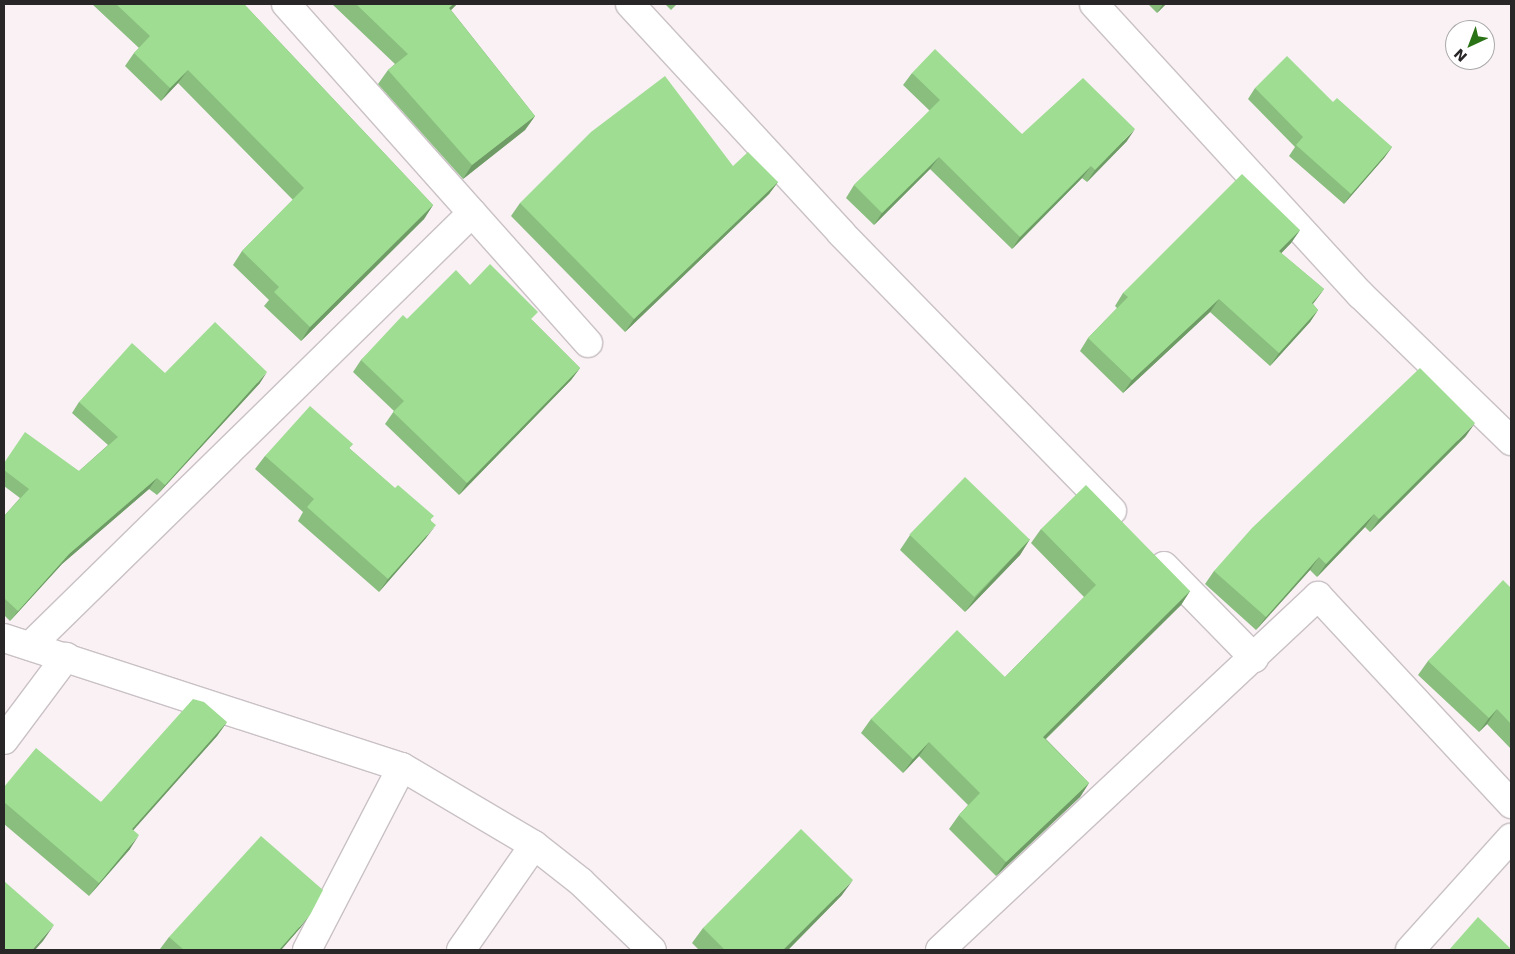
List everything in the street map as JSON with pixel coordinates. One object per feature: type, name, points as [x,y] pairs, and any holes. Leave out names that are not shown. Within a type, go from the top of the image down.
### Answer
[{"type":"street","points":[[286,4],[588,342]]},
{"type":"street","points":[[630,4],[841,232],[1254,658]]},
{"type":"street","points":[[1094,4],[1360,294],[1511,441]]},
{"type":"street","points":[[30,646],[472,213]]},
{"type":"street","points":[[940,950],[1254,658],[1318,596],[1511,804]]},
{"type":"street","points":[[4,638],[402,767],[534,845],[581,882],[652,950]]},
{"type":"street","points":[[4,740],[66,657]]},
{"type":"street","points":[[307,950],[402,767]]},
{"type":"street","points":[[1410,950],[1511,838]]},
{"type":"street","points":[[461,950],[534,845]]},
{"type":"building","points":[[116,4],[244,4],[433,205],[310,327],[274,292],[279,287],[242,251],[304,188],[188,70],[170,88],[134,53],[150,36]]},
{"type":"building","points":[[356,4],[453,4],[449,8],[535,116],[472,165],[388,70],[408,54]]},
{"type":"building","points":[[935,49],[1022,134],[1083,78],[1135,129],[1095,170],[1091,166],[1020,237],[939,157],[882,213],[854,185],[940,100],[912,73]]},
{"type":"building","points":[[1287,56],[1333,102],[1337,98],[1392,147],[1351,194],[1296,145],[1303,137],[1255,88]]},
{"type":"building","points":[[665,76],[733,166],[748,152],[778,182],[634,319],[520,203],[591,132]]},
{"type":"building","points":[[1242,174],[1300,230],[1279,251],[1324,289],[1312,303],[1318,310],[1279,353],[1219,299],[1132,380],[1088,338],[1128,297],[1123,293]]},
{"type":"building","points":[[490,264],[538,312],[531,319],[580,368],[467,483],[393,412],[404,401],[361,360],[403,315],[407,319],[456,270],[470,285]]},
{"type":"building","points":[[215,322],[267,372],[165,485],[157,478],[69,554],[18,611],[4,598],[4,516],[29,489],[4,470],[4,463],[25,432],[79,471],[118,437],[79,402],[132,343],[165,373]]},
{"type":"building","points":[[1420,368],[1475,423],[1379,519],[1374,514],[1326,564],[1319,557],[1266,617],[1214,571],[1252,528]]},
{"type":"building","points":[[310,406],[353,444],[349,448],[395,488],[398,485],[434,516],[430,520],[436,525],[388,579],[307,507],[314,499],[265,456]]},
{"type":"building","points":[[965,477],[1030,540],[974,597],[909,535]]},
{"type":"building","points":[[1086,485],[1190,591],[1043,737],[1089,783],[1006,862],[959,815],[980,793],[929,742],[913,759],[871,719],[957,630],[1005,677],[1096,585],[1041,529]]},
{"type":"building","points":[[1503,580],[1511,588],[1511,724],[1497,709],[1489,718],[1428,661]]},
{"type":"building","points":[[193,699],[204,702],[227,722],[132,829],[139,835],[99,883],[4,802],[4,787],[36,748],[101,802]]},
{"type":"building","points":[[801,829],[853,880],[783,950],[725,950],[703,928]]},
{"type":"building","points":[[261,836],[323,890],[310,915],[279,950],[184,950],[169,937]]},
{"type":"building","points":[[4,881],[54,925],[32,950],[4,950]]},
{"type":"building","points":[[1478,917],[1511,949],[1511,950],[1449,950]]}]
